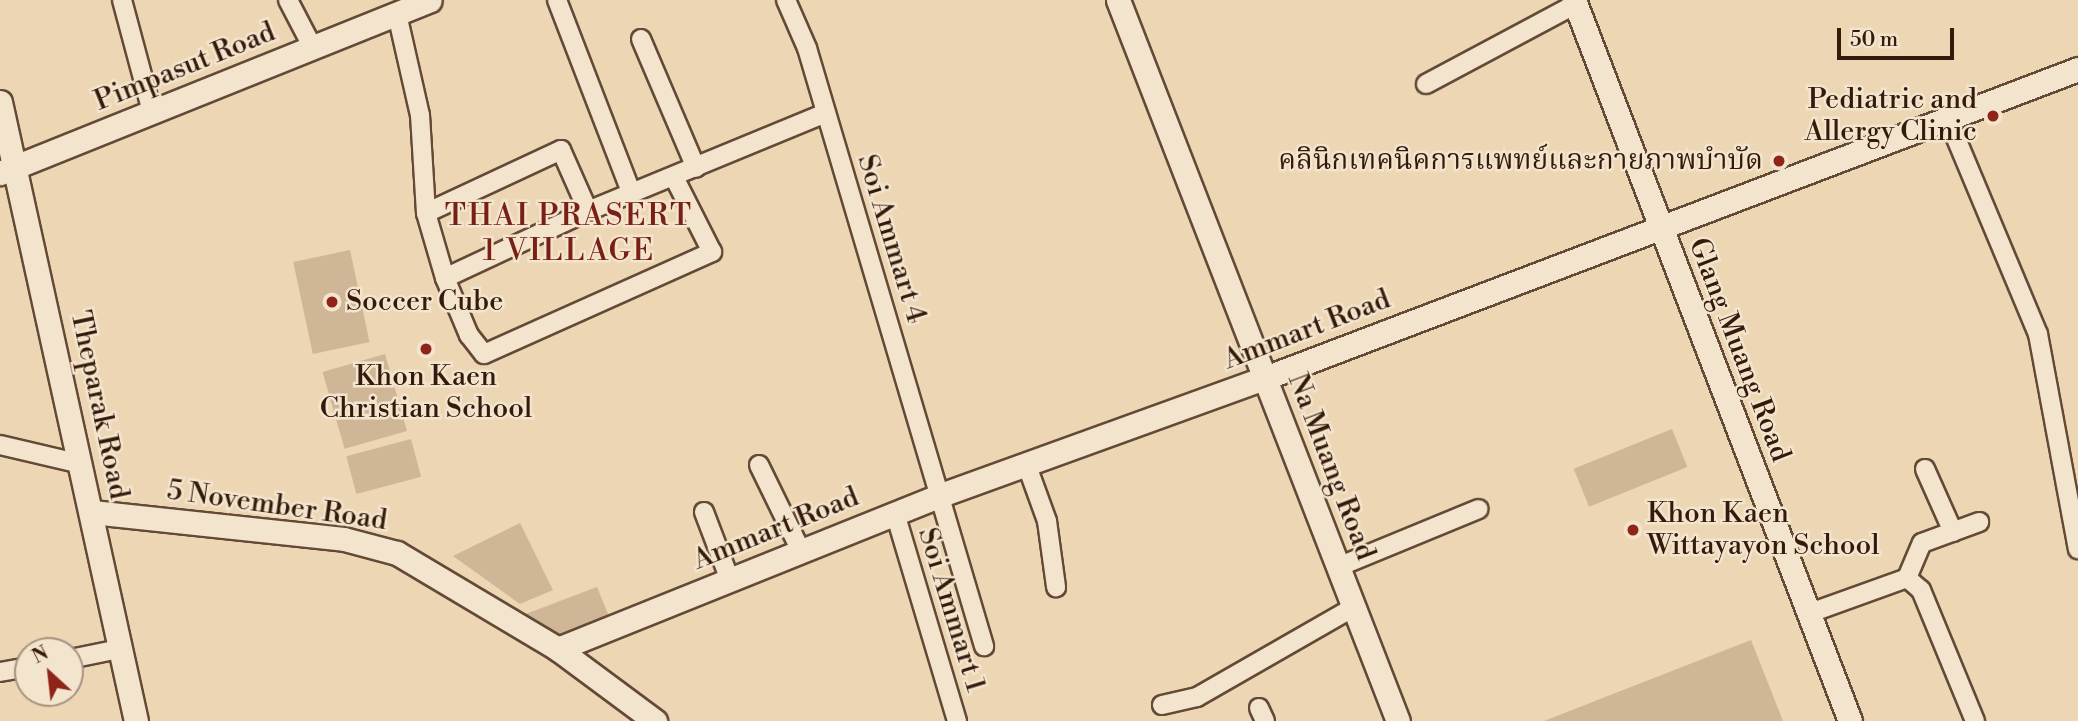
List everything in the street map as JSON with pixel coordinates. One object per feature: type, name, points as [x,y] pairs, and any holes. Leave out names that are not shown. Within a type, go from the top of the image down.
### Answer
[{"type":"street","points":[[122,0],[152,112]]},
{"type":"street","points":[[288,0],[313,48]]},
{"type":"street","name":"Pimpasut Road","points":[[8,170],[430,0]]},
{"type":"street","points":[[557,0],[632,194]]},
{"type":"street","name":"Soi Ammart 4","points":[[786,0],[807,48],[942,495],[984,646]]},
{"type":"street","name":"Na Muang Road","points":[[1118,0],[1398,721]]},
{"type":"street","points":[[1426,84],[1575,2]]},
{"type":"street","name":"Glang Muang Road","points":[[1575,2],[1850,721]]},
{"type":"street","points":[[397,14],[420,115],[426,213],[445,278],[469,335],[484,354],[712,252],[675,179]]},
{"type":"street","points":[[641,39],[696,169]]},
{"type":"street","name":"Ammart Road","points":[[558,649],[942,495],[1265,378],[2078,69]]},
{"type":"street","name":"Theparak Road","points":[[0,102],[8,170],[81,464],[136,721]]},
{"type":"street","points":[[445,278],[588,211],[675,179],[826,113]]},
{"type":"street","points":[[1948,119],[2038,334],[2078,549]]},
{"type":"street","points":[[426,213],[561,150],[588,211]]},
{"type":"street","points":[[0,445],[81,464]]},
{"type":"street","points":[[1026,463],[1046,521],[1056,587]]},
{"type":"street","points":[[759,465],[801,551]]},
{"type":"street","points":[[1925,469],[1953,532]]},
{"type":"street","points":[[1338,567],[1479,509]]},
{"type":"street","name":"5 November Road","points":[[92,512],[344,539],[397,553],[446,578],[558,649],[655,721]]},
{"type":"street","points":[[704,512],[730,580]]},
{"type":"street","name":"Soi Ammart 1","points":[[895,513],[957,721]]},
{"type":"street","points":[[1810,613],[1906,578],[1922,543],[1979,522]]},
{"type":"street","points":[[1906,578],[1921,590],[1975,721]]},
{"type":"street","points":[[1162,705],[1197,698],[1354,607]]},
{"type":"street","points":[[84,656],[119,649]]},
{"type":"shaded area","name":"Soccer Cube","points":[[350,250],[370,342],[313,354],[293,262]]},
{"type":"shaded area","points":[[385,354],[407,431],[345,449],[323,372]]},
{"type":"shaded area","points":[[1672,429],[1687,467],[1589,507],[1574,469]]},
{"type":"shaded area","points":[[411,439],[421,477],[356,494],[346,456]]},
{"type":"shaded area","points":[[520,523],[553,590],[520,604],[453,556]]},
{"type":"shaded area","points":[[597,587],[610,619],[561,636],[523,615]]},
{"type":"shaded area","points":[[1751,640],[1783,721],[1544,721]]},
{"type":"place","name":"Pediatric and Allergy Clinic","points":[[1993,116]]},
{"type":"place","name":"คลินิกเทคนิคการแพทย์และกายภาพบำบัด","points":[[1779,161]]},
{"type":"place","name":"Soccer Cube","points":[[332,302]]},
{"type":"place","name":"Khon Kaen Christian School","points":[[426,349]]},
{"type":"place","name":"Khon Kaen Wittayayon School","points":[[1633,530]]},
{"type":"district","name":"THAI PRASERT 1 VILLAGE","points":[[569,233]]}]
